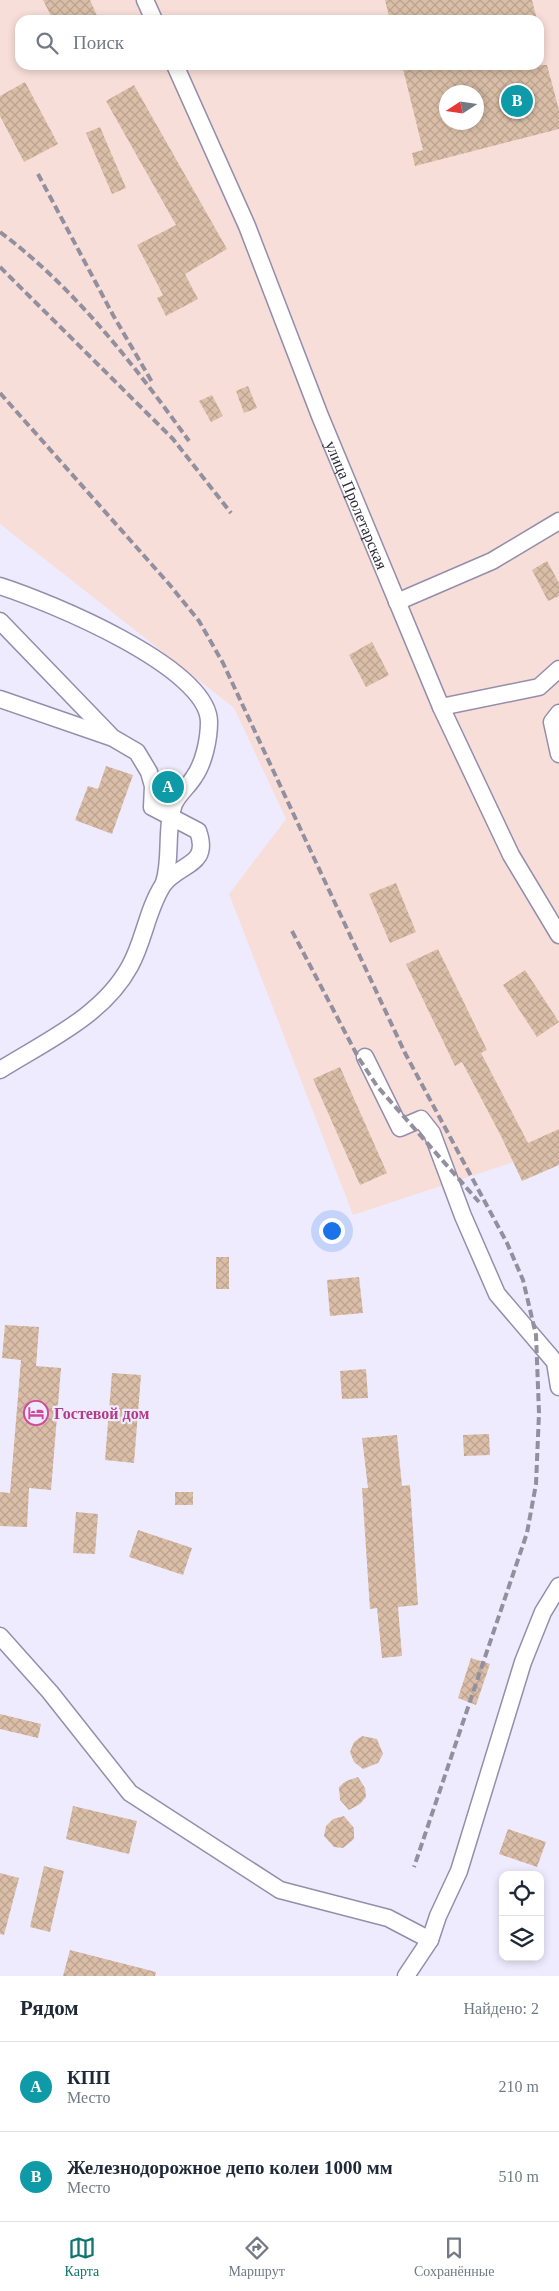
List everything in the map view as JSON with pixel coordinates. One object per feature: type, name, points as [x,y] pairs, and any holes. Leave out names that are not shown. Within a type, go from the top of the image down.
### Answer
[{"type":"street","points":[[145,0],[152,15]]},
{"type":"street","name":"улица Пролетарская","points":[[177,70],[243,218],[320,416],[441,706],[511,855],[559,935]]},
{"type":"street","points":[[397,602],[492,561],[559,521]]},
{"type":"street","points":[[0,586],[65,610],[146,652],[183,680],[202,698],[209,721],[206,747],[199,769],[181,792],[171,816],[164,883],[130,966],[111,993],[88,1015],[0,1070]]},
{"type":"street","points":[[0,621],[113,738]]},
{"type":"street","points":[[441,706],[539,687],[559,670]]},
{"type":"street","points":[[0,699],[113,738],[137,752],[144,761],[153,786],[152,807],[198,831],[202,845],[194,862],[164,883]]},
{"type":"street","points":[[559,713],[552,722],[559,754]]},
{"type":"street","points":[[365,1057],[400,1128],[421,1119],[432,1133],[463,1216],[497,1294],[555,1362],[559,1387]]},
{"type":"street","points":[[406,1976],[430,1940],[438,1916],[459,1871],[523,1662],[543,1612],[559,1586]]},
{"type":"street","points":[[0,1636],[50,1692],[130,1793],[280,1890],[388,1918],[430,1940]]},
{"type":"shaded area","points":[[0,0],[559,0],[559,1147],[353,1215],[229,894],[286,819],[234,708],[0,524]]},
{"type":"building","points":[[43,0],[90,0],[97,15],[50,15]]},
{"type":"building","points":[[385,0],[532,0],[536,15],[389,15]]},
{"type":"building","points":[[544,65],[547,65],[559,110],[559,129],[415,166],[412,153],[423,150],[403,70],[544,70]]},
{"type":"building","points":[[25,82],[58,144],[24,162],[0,116],[0,96]]},
{"type":"building","points":[[134,85],[227,249],[185,274],[198,299],[166,316],[157,298],[163,295],[137,245],[176,225],[106,101]]},
{"type":"building","points":[[100,127],[126,188],[112,194],[86,133]]},
{"type":"building","points":[[248,386],[257,408],[244,413],[236,391]]},
{"type":"building","points":[[212,395],[223,416],[211,422],[199,401]]},
{"type":"building","points":[[547,561],[559,583],[559,596],[548,601],[532,570]]},
{"type":"building","points":[[372,642],[389,675],[366,687],[349,655]]},
{"type":"building","points":[[106,766],[133,775],[112,834],[75,820],[88,786],[98,789]]},
{"type":"building","points":[[396,883],[416,932],[390,943],[369,894]]},
{"type":"building","points":[[438,949],[487,1050],[481,1053],[528,1143],[559,1129],[559,1165],[522,1181],[501,1136],[462,1062],[455,1066],[406,964]]},
{"type":"building","points":[[525,970],[559,1022],[537,1037],[503,985]]},
{"type":"building","points":[[340,1067],[387,1173],[360,1185],[313,1079]]},
{"type":"building","points":[[216,1257],[229,1257],[229,1289],[216,1289]]},
{"type":"building","points":[[359,1277],[363,1313],[330,1316],[327,1280]]},
{"type":"building","points":[[5,1325],[39,1327],[36,1366],[61,1368],[51,1490],[29,1488],[27,1527],[0,1526],[0,1492],[10,1493],[21,1360],[2,1358]]},
{"type":"building","points":[[366,1369],[368,1398],[342,1399],[340,1371]]},
{"type":"building","points":[[112,1373],[141,1375],[134,1463],[105,1460]]},
{"type":"building","points":[[489,1434],[490,1455],[464,1456],[463,1435]]},
{"type":"building","points":[[397,1435],[402,1486],[410,1485],[418,1605],[398,1607],[402,1656],[382,1658],[377,1608],[370,1609],[362,1488],[368,1488],[362,1438]]},
{"type":"building","points":[[175,1492],[193,1492],[193,1505],[175,1505]]},
{"type":"building","points":[[76,1512],[98,1514],[95,1554],[73,1553]]},
{"type":"building","points":[[138,1530],[192,1548],[183,1575],[129,1557]]},
{"type":"building","points":[[471,1658],[490,1664],[476,1705],[458,1698]]},
{"type":"building","points":[[0,1714],[41,1724],[38,1738],[0,1729]]},
{"type":"building","points":[[362,1736],[377,1739],[383,1754],[378,1763],[363,1769],[354,1762],[350,1752],[354,1742]]},
{"type":"building","points":[[358,1777],[365,1788],[366,1797],[360,1804],[349,1810],[340,1800],[339,1787],[346,1781]]},
{"type":"building","points":[[73,1806],[137,1821],[129,1854],[66,1839]]},
{"type":"building","points":[[344,1816],[354,1828],[354,1839],[343,1848],[334,1847],[324,1836],[326,1826],[333,1819]]},
{"type":"building","points":[[508,1829],[546,1842],[537,1867],[499,1854]]},
{"type":"building","points":[[44,1866],[64,1871],[50,1932],[30,1927]]},
{"type":"building","points":[[0,1873],[19,1878],[4,1935],[0,1934]]},
{"type":"building","points":[[70,1950],[156,1972],[155,1976],[63,1976]]},
{"type":"railway","points":[[38,174],[113,315],[152,382]]},
{"type":"railway","points":[[0,232],[54,278],[79,303],[125,357],[189,441]]},
{"type":"railway","points":[[0,267],[173,439],[231,513]]},
{"type":"railway","points":[[0,393],[169,584],[199,621],[223,663],[405,1053],[507,1243],[523,1280],[536,1335],[539,1413],[536,1484],[527,1533],[414,1867]]},
{"type":"railway","points":[[292,931],[358,1057],[377,1086],[479,1202]]},
{"type":"place","name":"Железнодорожное депо колеи 1000 мм","points":[[517,101]]},
{"type":"place","name":"КПП","points":[[168,787]]},
{"type":"place","name":"Гостевой дом","points":[[36,1413]]}]
